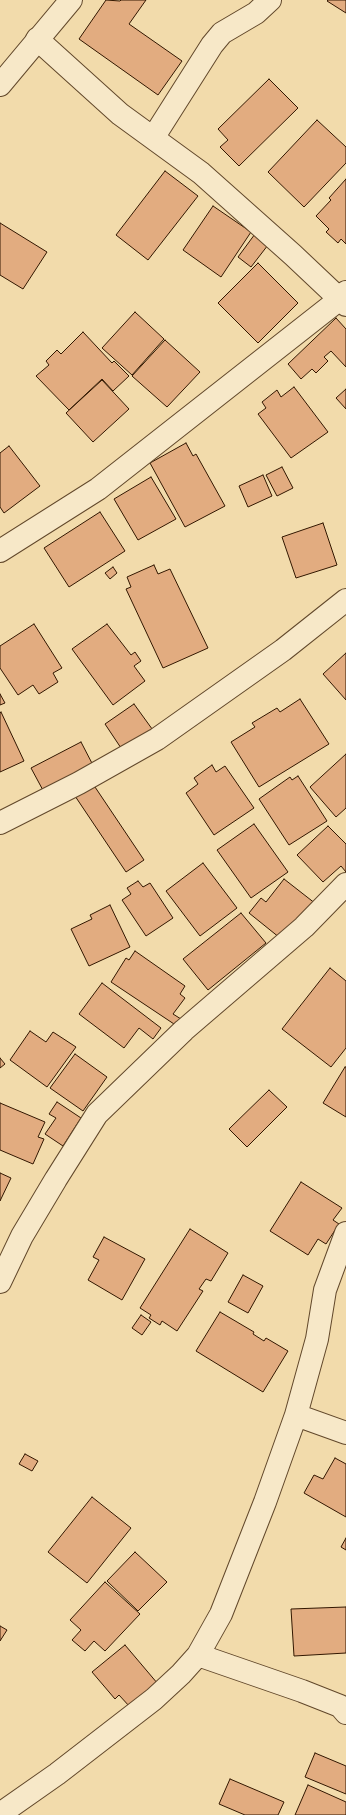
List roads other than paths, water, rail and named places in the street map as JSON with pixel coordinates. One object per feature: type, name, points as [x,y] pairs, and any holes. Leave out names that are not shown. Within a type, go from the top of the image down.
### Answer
[{"type":"street","points":[[0,85],[70,0]]},
{"type":"street","points":[[153,138],[212,45],[222,33],[256,12],[270,0]]},
{"type":"street","points":[[0,551],[98,489],[344,299],[201,173],[120,114],[37,39]]},
{"type":"street","points":[[0,823],[79,784],[157,739],[283,650],[346,600]]},
{"type":"street","points":[[0,1282],[22,1236],[97,1114],[190,1025],[304,927],[346,884]]},
{"type":"street","points":[[0,1814],[57,1774],[154,1699],[181,1674],[198,1655],[221,1614],[265,1502],[296,1415],[317,1339],[325,1290],[346,1233]]},
{"type":"street","points":[[296,1415],[346,1433]]},
{"type":"street","points":[[198,1655],[302,1691],[340,1706],[346,1713]]}]
